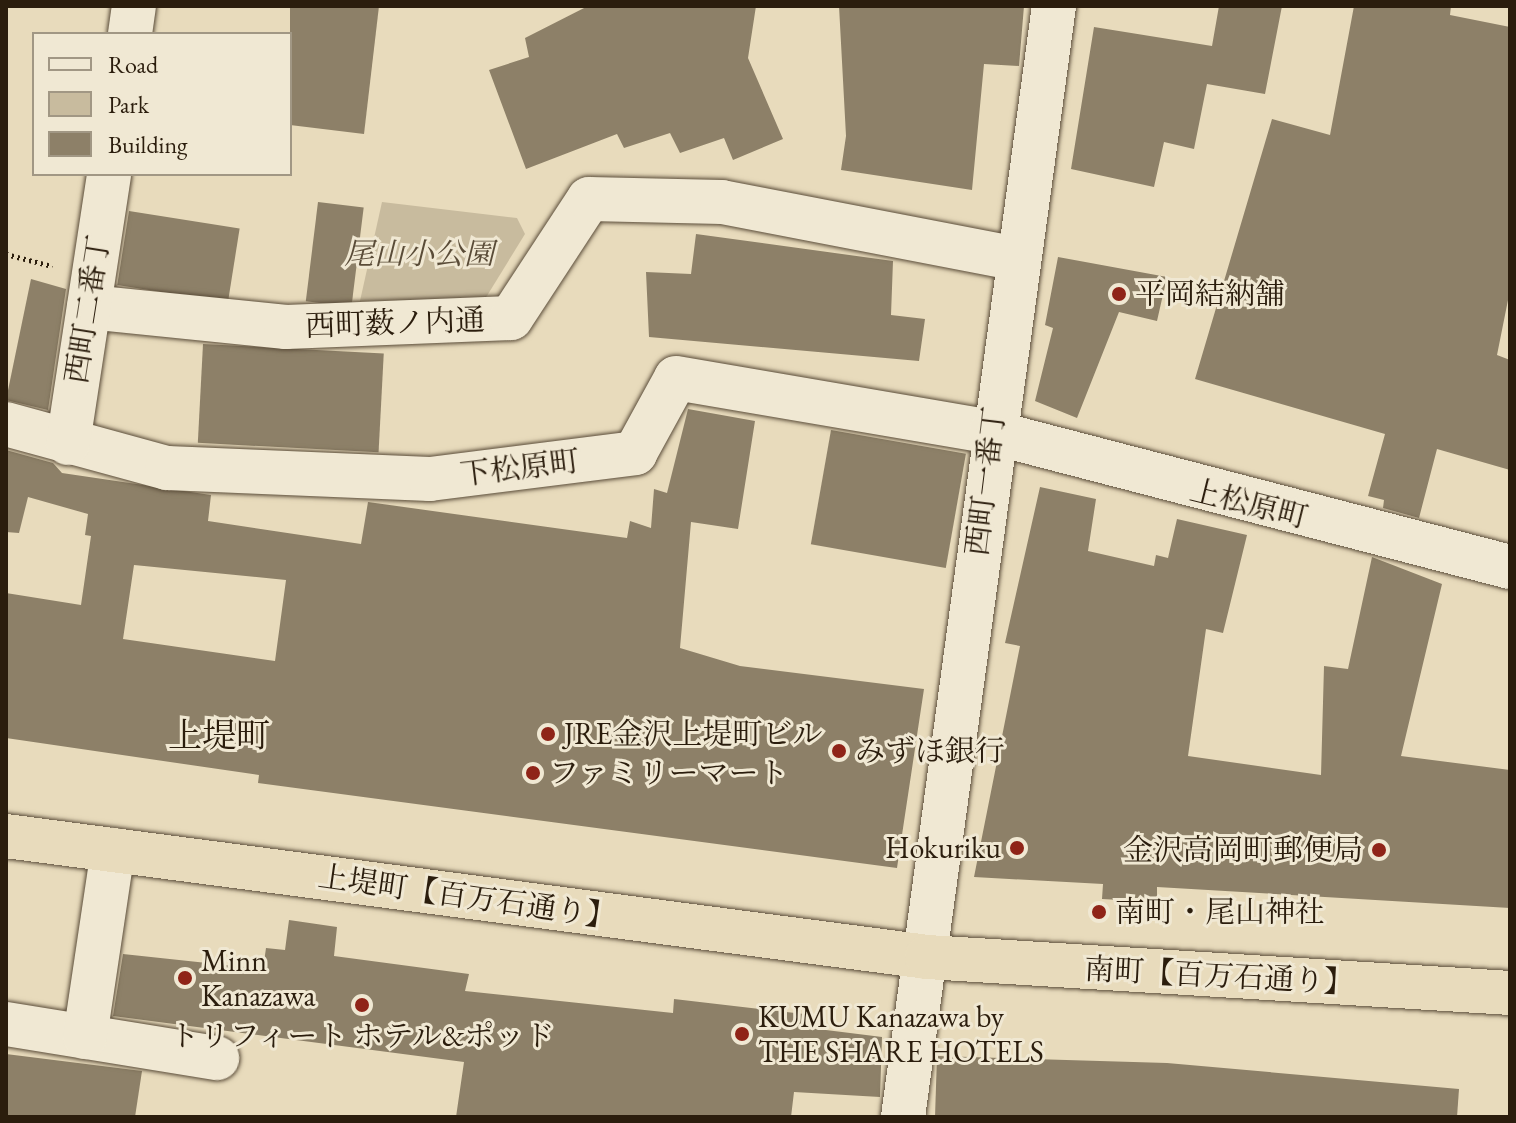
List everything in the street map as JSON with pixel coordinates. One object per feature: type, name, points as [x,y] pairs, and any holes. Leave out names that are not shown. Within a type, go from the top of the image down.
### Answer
[{"type":"highway","name":"上堤町【百万石通り】","points":[[6,836],[927,957]]},
{"type":"highway","name":"南町【百万石通り】","points":[[927,957],[1510,993]]},
{"type":"street","points":[[130,32],[134,6]]},
{"type":"street","name":"西町一番丁","points":[[903,1117],[927,957],[991,432],[1054,6]]},
{"type":"street","name":"西町二番丁","points":[[68,443],[109,176]]},
{"type":"street","name":"西町薮ノ内通","points":[[89,307],[286,327],[511,318],[589,199],[722,202],[1017,259]]},
{"type":"street","name":"下松原町","points":[[6,424],[167,468],[430,479],[635,453],[676,378],[991,432]]},
{"type":"street","name":"上松原町","points":[[991,432],[1510,567]]},
{"type":"street","points":[[85,1037],[113,850]]},
{"type":"street","points":[[6,1024],[217,1058]]},
{"type":"green space","name":"尾山小公園","points":[[382,202],[517,218],[525,234],[485,299],[360,301]]},
{"type":"building","points":[[290,6],[379,6],[364,134],[292,125]]},
{"type":"building","points":[[588,6],[756,6],[748,58],[783,139],[733,160],[724,138],[680,153],[670,133],[624,148],[617,134],[526,169],[489,70],[529,57],[525,38]]},
{"type":"building","points":[[839,6],[1024,6],[1019,66],[984,64],[972,190],[841,170],[846,136]]},
{"type":"building","points":[[1219,6],[1282,6],[1265,94],[1207,84],[1194,149],[1164,142],[1154,187],[1071,169],[1094,27],[1212,46]]},
{"type":"building","points":[[1354,6],[1451,6],[1450,15],[1510,27],[1510,290],[1497,355],[1510,360],[1510,470],[1437,449],[1419,518],[1383,508],[1384,500],[1368,496],[1385,434],[1195,379],[1272,119],[1330,135]]},
{"type":"building","points":[[318,202],[364,208],[351,307],[306,301]]},
{"type":"building","points":[[129,211],[240,229],[228,303],[117,285]]},
{"type":"building","points":[[696,234],[893,261],[891,315],[925,319],[919,361],[649,337],[646,272],[691,274]]},
{"type":"building","points":[[1058,257],[1167,277],[1157,321],[1119,312],[1077,418],[1035,401],[1053,328],[1045,325]]},
{"type":"building","points":[[31,279],[66,289],[48,410],[6,400]]},
{"type":"building","points":[[203,344],[384,353],[379,452],[198,443]]},
{"type":"building","points":[[688,409],[755,421],[738,529],[691,522],[680,648],[740,666],[924,689],[897,868],[258,783],[259,775],[6,738],[6,593],[81,605],[91,536],[85,535],[88,514],[28,497],[19,533],[6,532],[6,450],[53,463],[62,473],[211,495],[208,521],[361,544],[368,502],[627,538],[630,521],[651,528],[654,489],[667,493]],"holes":[[[134,565],[286,580],[275,661],[123,639]]]},
{"type":"building","points":[[831,430],[966,454],[946,568],[811,544]]},
{"type":"building","points":[[1040,487],[1096,499],[1088,551],[1154,566],[1156,555],[1168,558],[1177,519],[1247,535],[1223,633],[1206,629],[1188,756],[1321,775],[1324,666],[1348,669],[1372,557],[1442,584],[1401,756],[1510,770],[1510,908],[1157,887],[1157,902],[1102,899],[1103,884],[974,877],[1020,646],[1005,643]]},
{"type":"building","points":[[289,920],[337,927],[334,956],[469,974],[465,991],[673,1013],[674,999],[804,1014],[802,1027],[882,1037],[880,1097],[794,1092],[791,1117],[456,1117],[464,1062],[113,1016],[123,954],[263,969],[266,948],[285,950]]},
{"type":"building","points":[[6,1054],[142,1071],[135,1117],[6,1117]]},
{"type":"building","points":[[937,1056],[1167,1063],[1459,1089],[1457,1117],[935,1117]]},
{"type":"place","name":"平岡結納舗","points":[[1119,294]]},
{"type":"place","name":"JRE金沢上堤町ビル","points":[[548,734]]},
{"type":"place","name":"みずほ銀行","points":[[839,751]]},
{"type":"place","name":"ファミリーマート","points":[[533,773]]},
{"type":"place","name":"Hokuriku","points":[[1017,848]]},
{"type":"place","name":"金沢高岡町郵便局","points":[[1379,850]]},
{"type":"place","name":"南町・尾山神社","points":[[1099,912]]},
{"type":"place","name":"Minn Kanazawa","points":[[185,978]]},
{"type":"place","name":"トリフィート ホテル&ポッド","points":[[362,1005]]},
{"type":"place","name":"KUMU Kanazawa by THE SHARE HOTELS","points":[[742,1034]]},
{"type":"district","name":"上堤町","points":[[219,736]]}]
